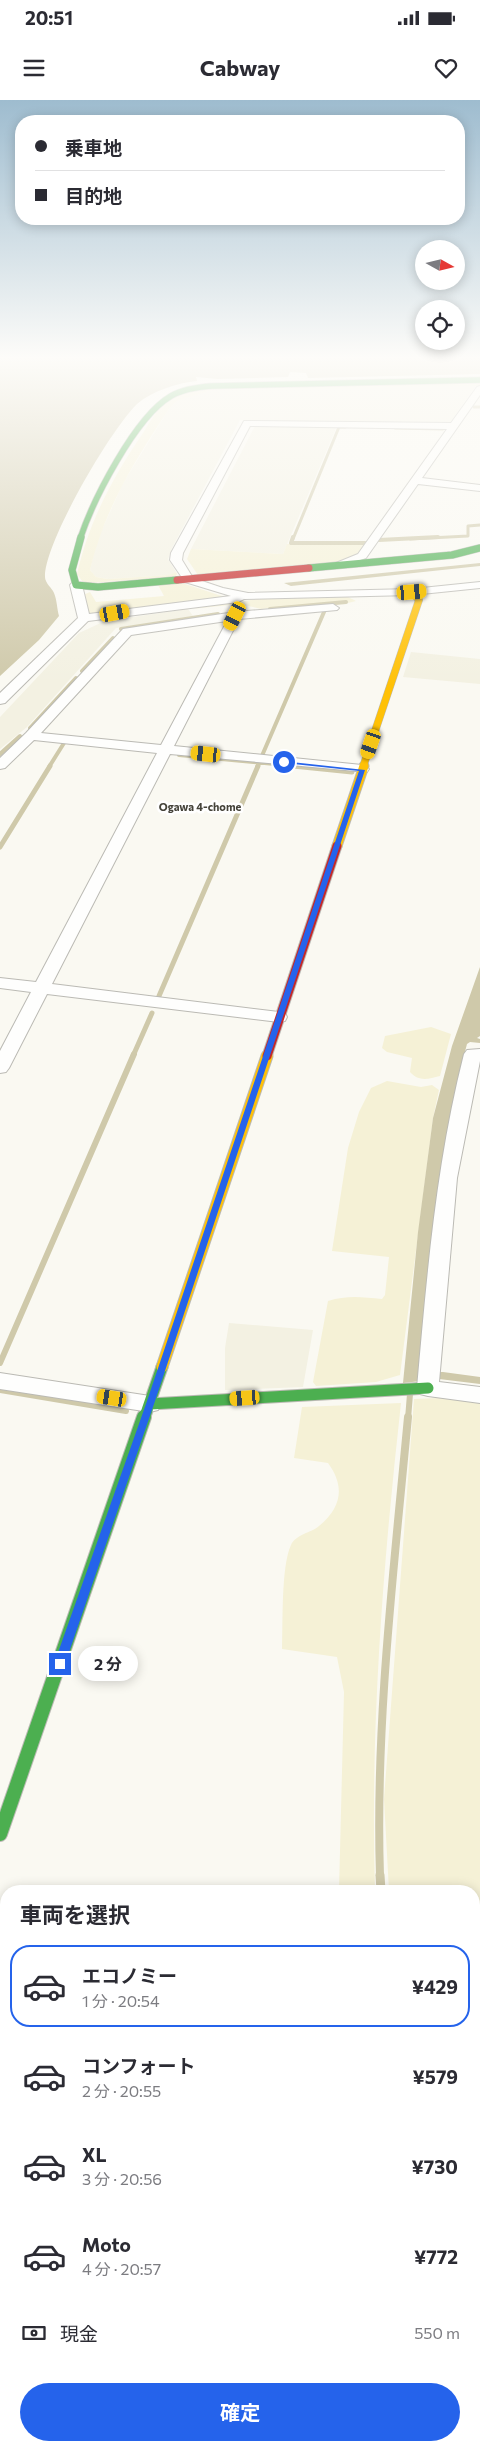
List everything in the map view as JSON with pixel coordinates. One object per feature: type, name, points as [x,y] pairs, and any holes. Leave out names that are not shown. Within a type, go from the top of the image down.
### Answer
[{"type":"main road","points":[[115,466],[109,475],[77,547],[72,572],[76,585],[98,587],[189,580],[452,555],[480,548]]},
{"type":"main road","points":[[0,1834],[150,1404],[362,770],[415,596]]},
{"type":"main road","points":[[150,1404],[398,1389],[429,1380]]},
{"type":"street","points":[[225,466],[178,553],[176,560],[189,580],[221,591],[248,596],[415,596]]},
{"type":"street","points":[[337,565],[362,556],[428,466]]},
{"type":"street","points":[[418,481],[480,488]]},
{"type":"street","points":[[76,585],[84,618]]},
{"type":"street","points":[[0,765],[31,736],[126,632],[235,616],[353,607],[480,585]]},
{"type":"street","points":[[0,700],[65,639],[84,618],[131,610],[230,601],[248,596]]},
{"type":"street","points":[[0,1068],[235,616]]},
{"type":"street","points":[[31,736],[362,770]]},
{"type":"street","points":[[0,983],[279,1017]]},
{"type":"street","points":[[480,1054],[473,1054],[461,1095],[440,1235],[429,1380],[480,1395]]},
{"type":"street","points":[[0,1381],[150,1404]]},
{"type":"shaded area","points":[[0,466],[93,466],[55,539],[48,561],[45,577],[55,596],[59,616],[39,640],[0,676]]},
{"type":"shaded area","points":[[122,466],[134,466],[103,527],[90,570],[96,577],[108,579],[169,575],[176,572],[175,577],[89,583],[82,581],[77,574],[88,536],[112,483]]},
{"type":"shaded area","points":[[134,466],[216,466],[172,548],[168,559],[176,572],[170,575],[108,579],[96,577],[90,570],[97,541],[123,483]]},
{"type":"shaded area","points":[[234,466],[320,466],[283,554],[191,549]]},
{"type":"shaded area","points":[[287,544],[368,544],[360,555],[336,563],[198,575],[187,559],[191,549],[283,554]]},
{"type":"shaded area","points":[[480,563],[480,566],[291,586],[284,583]]},
{"type":"shaded area","points":[[179,582],[225,597],[225,600],[89,614],[83,595],[90,592],[96,602],[164,596],[158,585]]},
{"type":"shaded area","points":[[348,597],[356,601],[261,609],[240,604],[191,609],[257,599]]},
{"type":"shaded area","points":[[188,609],[193,616],[116,628],[27,727],[0,749],[0,717],[79,633],[105,621]]},
{"type":"shaded area","points":[[411,652],[480,659],[480,684],[403,677]]},
{"type":"shaded area","points":[[480,967],[480,1036],[477,1038],[480,1039],[480,1043],[470,1042],[467,1044],[448,1125],[431,1248],[421,1372],[443,1372],[480,1377],[480,1384],[439,1379],[403,1383],[418,1232],[433,1118],[452,1046]]},
{"type":"shaded area","points":[[431,1027],[451,1034],[440,1076],[428,1079],[417,1077],[410,1072],[412,1058],[387,1052],[382,1048],[385,1036]]},
{"type":"shaded area","points":[[387,1081],[421,1087],[432,1085],[439,1090],[433,1118],[400,1375],[376,1382],[316,1386],[313,1382],[328,1301],[348,1297],[382,1299],[385,1295],[389,1257],[332,1251],[348,1148],[359,1112],[371,1088]]},
{"type":"shaded area","points":[[229,1323],[313,1330],[303,1387],[225,1390],[225,1348]]},
{"type":"shaded area","points":[[438,1398],[480,1403],[480,1885],[389,1885],[384,1799],[414,1399]]},
{"type":"shaded area","points":[[401,1403],[379,1647],[374,1769],[375,1885],[339,1885],[344,1692],[337,1657],[282,1649],[284,1581],[291,1545],[296,1538],[316,1528],[327,1519],[336,1504],[339,1488],[328,1463],[294,1458],[302,1407]]},
{"type":"waterway","points":[[293,539],[323,466]]},
{"type":"waterway","points":[[410,539],[468,536],[468,526],[480,525]]},
{"type":"waterway","points":[[293,537],[291,543],[365,543]]},
{"type":"waterway","points":[[379,540],[438,537]]},
{"type":"waterway","points":[[270,609],[346,602]]},
{"type":"waterway","points":[[261,758],[324,612]]},
{"type":"waterway","points":[[121,629],[218,614]]},
{"type":"waterway","points":[[82,671],[113,638]]},
{"type":"waterway","points":[[30,728],[76,678]]},
{"type":"waterway","points":[[0,754],[20,736]]},
{"type":"waterway","points":[[49,767],[64,743]]},
{"type":"waterway","points":[[179,755],[306,767]]},
{"type":"waterway","points":[[257,767],[259,763]]},
{"type":"waterway","points":[[0,847],[50,766]]},
{"type":"waterway","points":[[159,996],[258,766]]},
{"type":"waterway","points":[[293,766],[352,772]]},
{"type":"waterway","points":[[133,1056],[152,1013]]},
{"type":"waterway","points":[[0,1363],[134,1054]]},
{"type":"waterway","points":[[0,1390],[126,1411]]},
{"type":"waterway","points":[[408,1419],[410,1394]]},
{"type":"waterway","points":[[380,1876],[379,1819],[383,1704],[408,1417]]},
{"type":"waterway","points":[[380,1875],[381,1885]]},
{"type":"traffic: fast","points":[[115,466],[83,530],[72,570],[76,585],[98,587],[177,580]]},
{"type":"traffic: fast","points":[[309,568],[452,555],[480,548]]},
{"type":"traffic: fast","points":[[0,1834],[162,1367]]},
{"type":"traffic: fast","points":[[150,1404],[428,1388]]},
{"type":"traffic: slow","points":[[337,846],[419,600],[412,592]]},
{"type":"traffic: slow","points":[[162,1367],[267,1056]]},
{"type":"traffic: jam","points":[[177,580],[309,568]]},
{"type":"traffic: jam","points":[[267,1056],[337,846]]},
{"type":"district","name":"Ogawa 4-chome","points":[[200,806]]},
{"type":"route","points":[[60,1664],[150,1404],[362,770],[284,762]]}]
